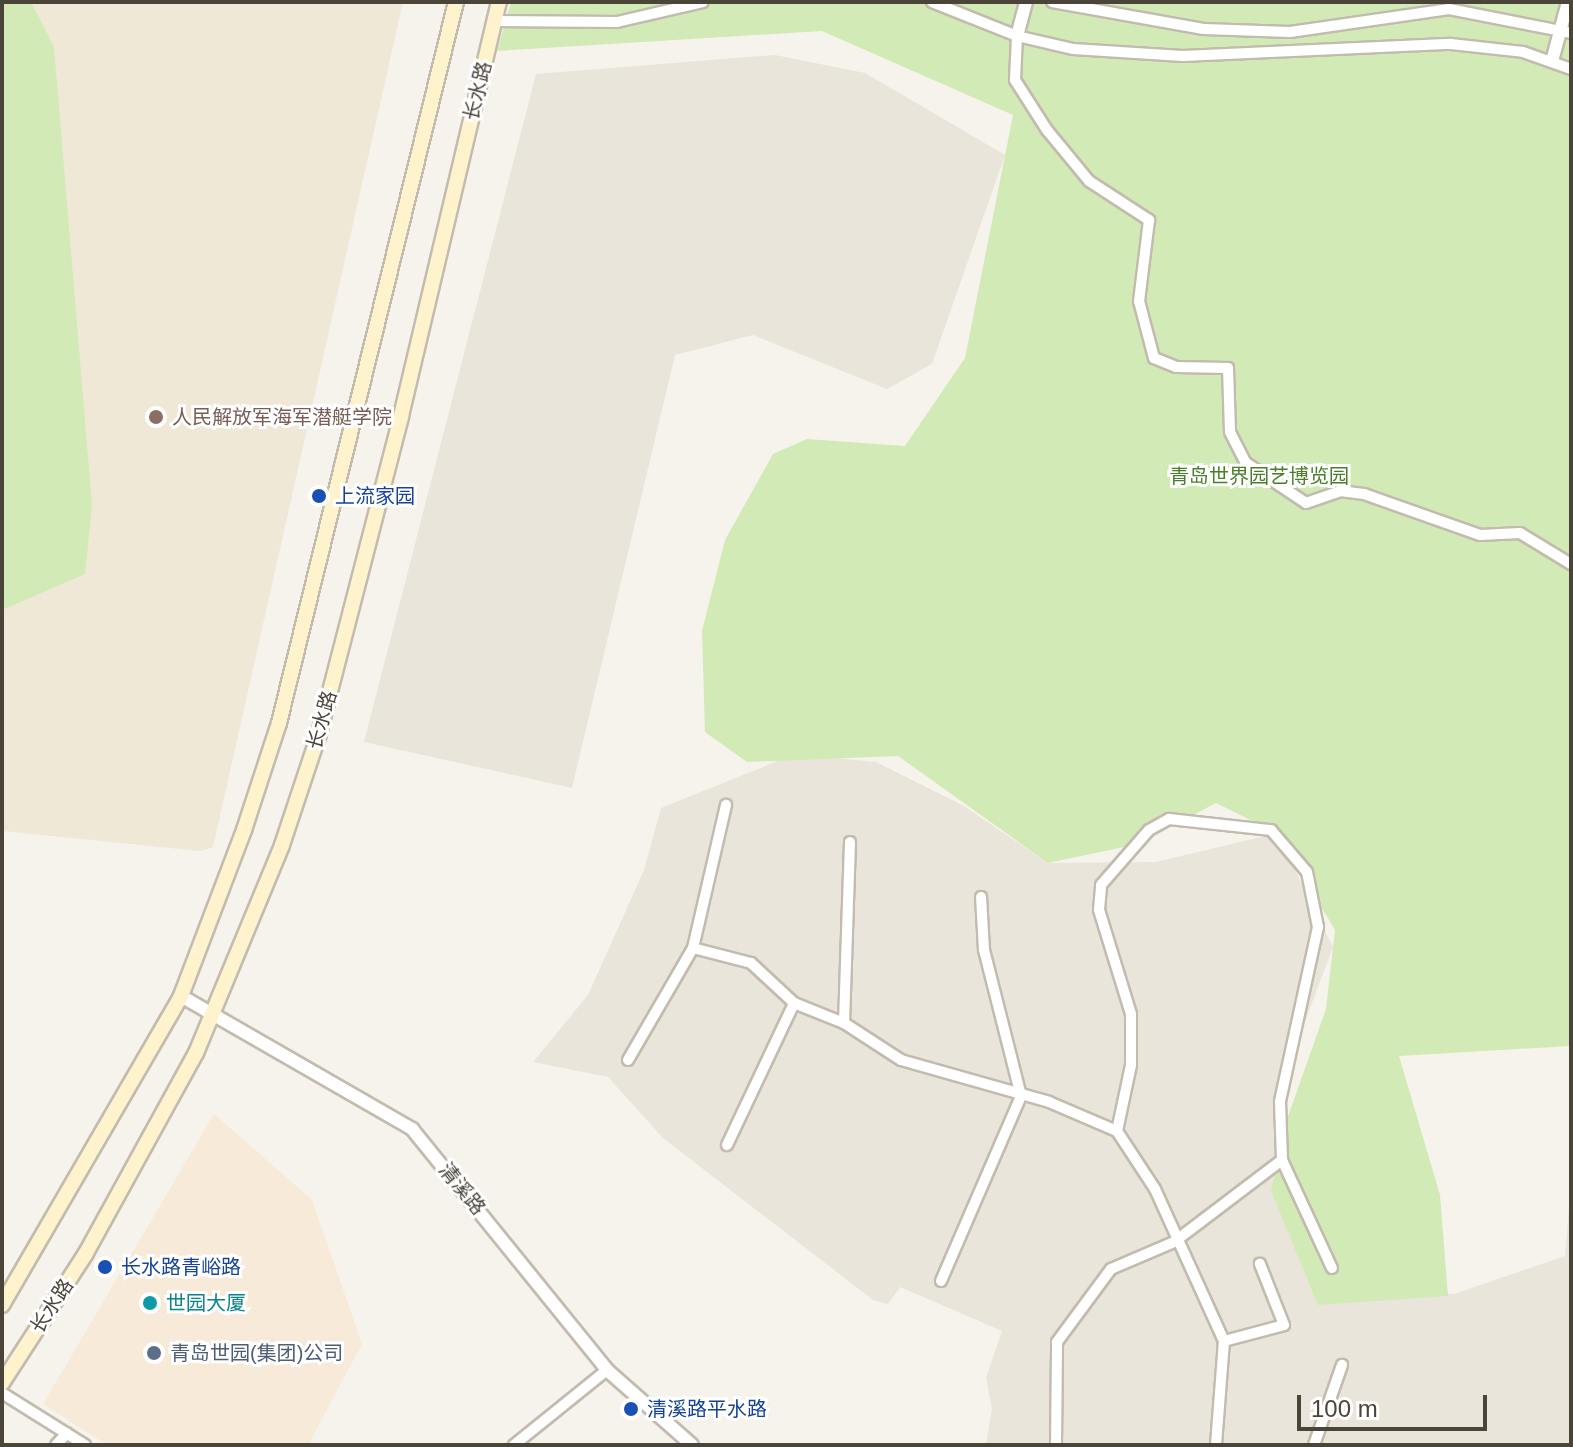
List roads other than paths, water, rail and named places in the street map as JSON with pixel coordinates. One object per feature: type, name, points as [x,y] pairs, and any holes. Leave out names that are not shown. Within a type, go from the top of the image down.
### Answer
[{"type":"main road","name":"长水路","points":[[2,1305],[181,996],[279,723],[456,2]]},
{"type":"main road","name":"长水路","points":[[2,1383],[86,1253],[216,1013],[319,734],[499,2]]},
{"type":"street","points":[[495,21],[617,22],[703,2]]},
{"type":"street","points":[[932,2],[1017,36],[1073,49],[1183,56],[1451,44],[1552,61],[1571,69]]},
{"type":"street","points":[[1026,2],[1017,36],[1015,80],[1045,127],[1089,181],[1149,220],[1139,301],[1154,358],[1176,367],[1228,368],[1230,432],[1246,463],[1306,503],[1340,491],[1364,494],[1480,535],[1520,533],[1571,564]]},
{"type":"street","points":[[1052,2],[1204,29],[1290,32],[1449,9],[1566,31]]},
{"type":"street","points":[[1552,61],[1566,31],[1568,2]]},
{"type":"street","points":[[628,1060],[693,948],[726,805]]},
{"type":"street","points":[[1117,1131],[1131,1065],[1131,1014],[1099,910],[1101,885],[1149,830],[1169,819],[1271,830],[1307,872],[1318,927],[1280,1102],[1282,1160],[1332,1268]]},
{"type":"street","points":[[844,1023],[850,842]]},
{"type":"street","points":[[941,1281],[1021,1096],[984,950],[981,897]]},
{"type":"street","points":[[693,948],[751,963],[794,1003],[844,1023],[901,1060],[1021,1096],[1117,1131],[1155,1189],[1174,1242],[1224,1341],[1216,1445]]},
{"type":"street","name":"清溪路","points":[[181,996],[216,1013],[412,1129],[607,1370],[692,1445]]},
{"type":"street","points":[[727,1145],[794,1003]]},
{"type":"street","points":[[1056,1445],[1057,1342],[1111,1269],[1174,1242],[1282,1160]]},
{"type":"street","points":[[1224,1341],[1284,1325],[1260,1264]]},
{"type":"street","points":[[1314,1445],[1342,1365]]},
{"type":"street","points":[[514,1445],[607,1370]]},
{"type":"street","points":[[2,1393],[85,1445]]},
{"type":"street","points":[[56,1445],[67,1433]]},
{"type":"place","name":"人民解放军海军潜艇学院","points":[[156,417]]},
{"type":"place","name":"上流家园","points":[[319,496]]},
{"type":"place","name":"长水路青峪路","points":[[105,1267]]},
{"type":"place","name":"世园大厦","points":[[150,1303]]},
{"type":"place","name":"青岛世园(集团)公司","points":[[154,1353]]},
{"type":"place","name":"清溪路平水路","points":[[631,1409]]},
{"type":"park label","name":"青岛世界园艺博览园","points":[[1259,476]]}]
